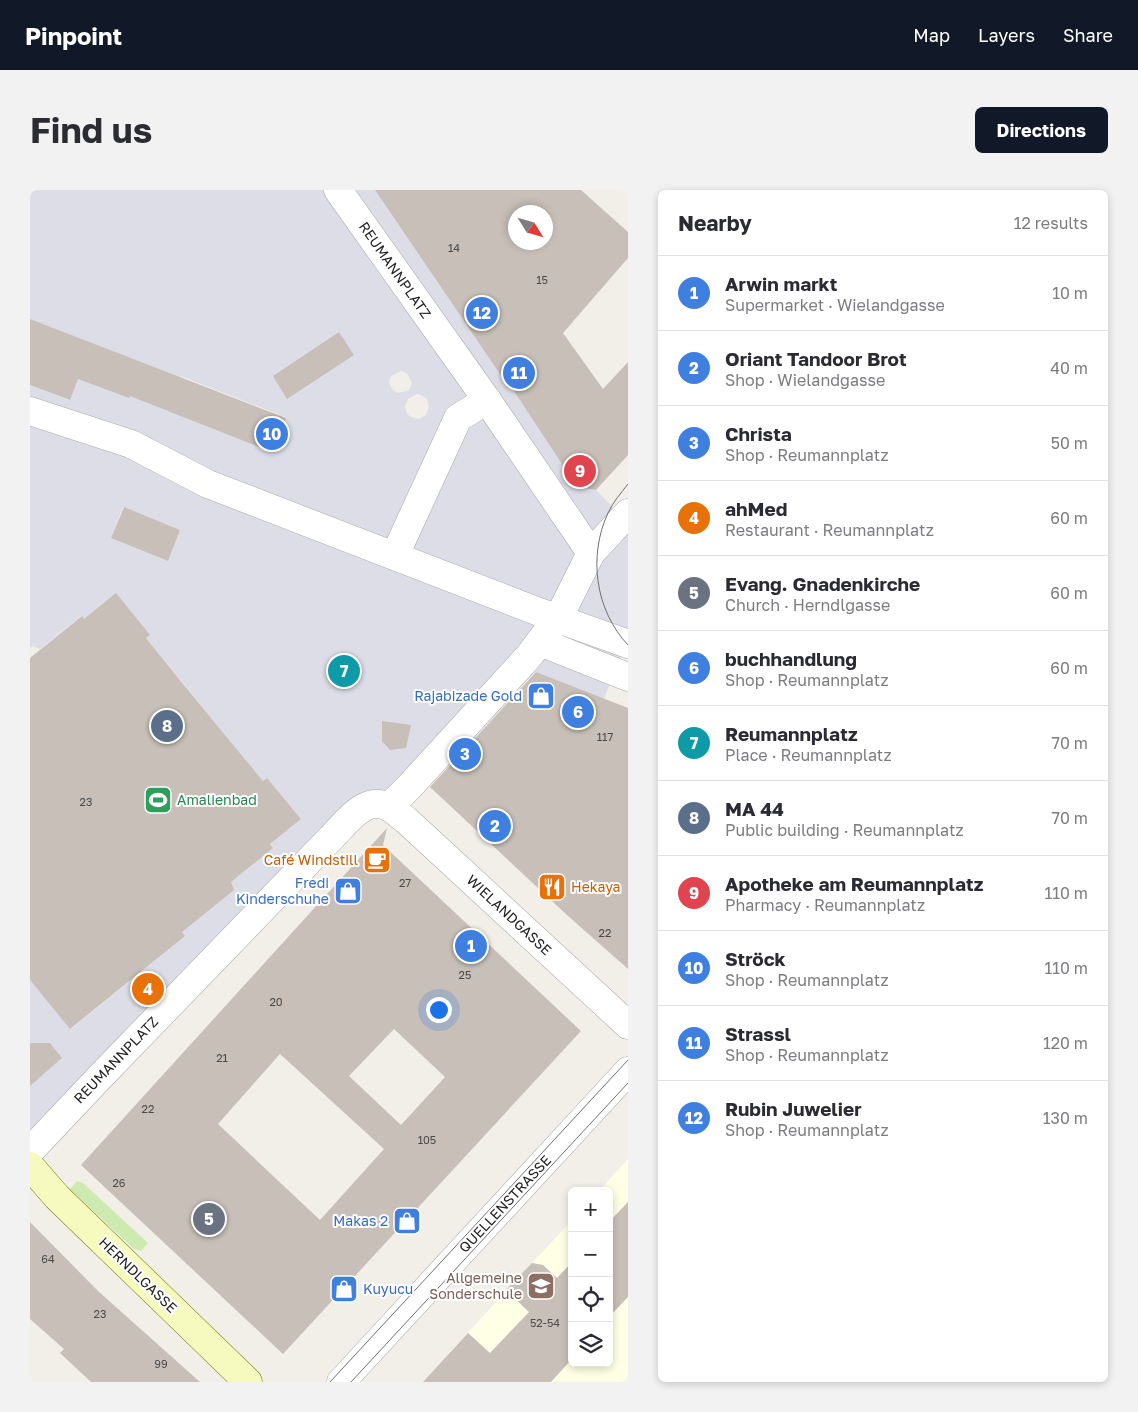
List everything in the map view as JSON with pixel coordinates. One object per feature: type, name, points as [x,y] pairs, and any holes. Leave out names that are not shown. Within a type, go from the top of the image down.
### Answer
[{"type":"main road","name":"HERNDLGASSE","points":[[30,1166],[57,1197],[248,1382]]},
{"type":"street","name":"REUMANNPLATZ","points":[[338,190],[487,400],[591,553]]},
{"type":"street","points":[[395,555],[458,418],[487,400]]},
{"type":"street","points":[[30,411],[131,444],[208,484],[628,644]]},
{"type":"street","points":[[389,807],[540,642],[558,618],[591,553],[628,513]]},
{"type":"street","points":[[540,642],[628,678]]},
{"type":"street","name":"REUMANNPLATZ","points":[[30,1151],[357,812],[368,804],[378,803],[389,807]]},
{"type":"street","name":"WIELANDGASSE","points":[[389,807],[406,820],[628,1025]]},
{"type":"street","name":"QUELLENSTRASSE","points":[[341,1382],[628,1071]]},
{"type":"shaded area","points":[[30,190],[375,190],[502,377],[504,376],[577,487],[596,490],[628,523],[628,637],[604,699],[535,672],[421,795],[377,803],[30,1151],[30,1086],[62,1058],[50,1043],[30,1043],[30,980],[71,1029],[185,936],[177,926],[273,848],[270,844],[301,819],[267,778],[263,781],[146,638],[150,635],[84,619],[81,616],[40,649],[33,646],[30,648],[30,385],[69,400],[78,379],[142,363],[30,319]],"holes":[[[401,371],[407,373],[412,383],[409,390],[398,393],[392,389],[389,382],[391,376]],[[180,376],[286,417],[273,452],[166,410]],[[417,394],[427,399],[429,407],[426,415],[419,419],[407,414],[405,407],[408,399]],[[123,507],[180,530],[168,561],[111,538]]]},
{"type":"shaded area","name":"Allgemeine Sonderschule","points":[[628,1159],[628,1382],[482,1382],[450,1352],[568,1224],[568,1367],[613,1367],[613,1187],[603,1187]]},
{"type":"green space","points":[[77,1181],[83,1183],[148,1243],[141,1251],[134,1249],[70,1189]]},
{"type":"building","points":[[375,190],[581,190],[628,232],[628,258],[563,333],[603,389],[628,362],[628,455],[596,490],[577,487],[504,376],[502,377]]},
{"type":"building","points":[[30,319],[286,418],[272,452],[130,396],[129,398],[78,379],[70,400],[30,385]]},
{"type":"building","points":[[339,332],[354,355],[287,399],[273,376]]},
{"type":"building","points":[[124,507],[180,530],[168,561],[111,538]]},
{"type":"building","name":"Amalienbad","points":[[116,593],[150,635],[146,638],[179,679],[263,781],[267,778],[301,819],[270,844],[273,848],[231,882],[234,890],[182,932],[185,936],[70,1029],[30,980],[30,658],[82,616],[84,619]]},
{"type":"building","points":[[536,672],[628,708],[628,969],[567,915],[430,787]]},
{"type":"building","points":[[382,721],[411,725],[406,748],[390,750],[382,741]]},
{"type":"building","points":[[387,828],[383,845],[581,1031],[283,1354],[81,1165]],"holes":[[[394,1029],[445,1077],[401,1125],[349,1076]],[[280,1054],[384,1149],[320,1220],[218,1124]]]},
{"type":"building","points":[[30,1043],[50,1043],[62,1058],[30,1086]]},
{"type":"building","points":[[628,1202],[628,1297],[613,1313],[613,1232],[613,1218]]},
{"type":"building","points":[[30,1222],[98,1291],[200,1382],[91,1382],[60,1353],[64,1349],[30,1319]]},
{"type":"building","points":[[532,1263],[543,1265],[557,1278],[568,1266],[568,1363],[551,1382],[423,1382],[468,1333],[490,1353],[529,1312],[506,1290]]},
{"type":"tram line","points":[[628,484],[608,513],[598,547],[597,564],[598,582],[608,616],[628,645]]},
{"type":"tram line","points":[[330,1382],[628,1060]]},
{"type":"tram line","points":[[351,1382],[628,1083]]},
{"type":"place","name":"Rubin Juwelier","points":[[482,313]]},
{"type":"place","name":"Strassl","points":[[519,373]]},
{"type":"place","name":"Ströck","points":[[272,434]]},
{"type":"place","name":"Apotheke am Reumannplatz","points":[[580,471]]},
{"type":"place","name":"Reumannplatz","points":[[344,671]]},
{"type":"place","name":"Rajabizade Gold","points":[[541,696]]},
{"type":"place","name":"buchhandlung","points":[[578,712]]},
{"type":"place","name":"MA 44","points":[[167,726]]},
{"type":"place","name":"Christa","points":[[465,754]]},
{"type":"place","name":"Amalienbad","points":[[158,800]]},
{"type":"place","name":"Oriant Tandoor Brot","points":[[495,826]]},
{"type":"place","name":"Café Windstill","points":[[377,860]]},
{"type":"place","name":"Hekaya","points":[[552,887]]},
{"type":"place","name":"Fredi Kinderschuhe","points":[[348,891]]},
{"type":"place","name":"Arwin markt","points":[[471,946]]},
{"type":"place","name":"ahMed","points":[[148,989]]},
{"type":"place","name":"Evang. Gnadenkirche","points":[[209,1219]]},
{"type":"place","name":"Makas 2","points":[[407,1221]]},
{"type":"place","name":"Allgemeine Sonderschule","points":[[541,1286]]},
{"type":"place","name":"Kuyucu","points":[[344,1289]]}]
